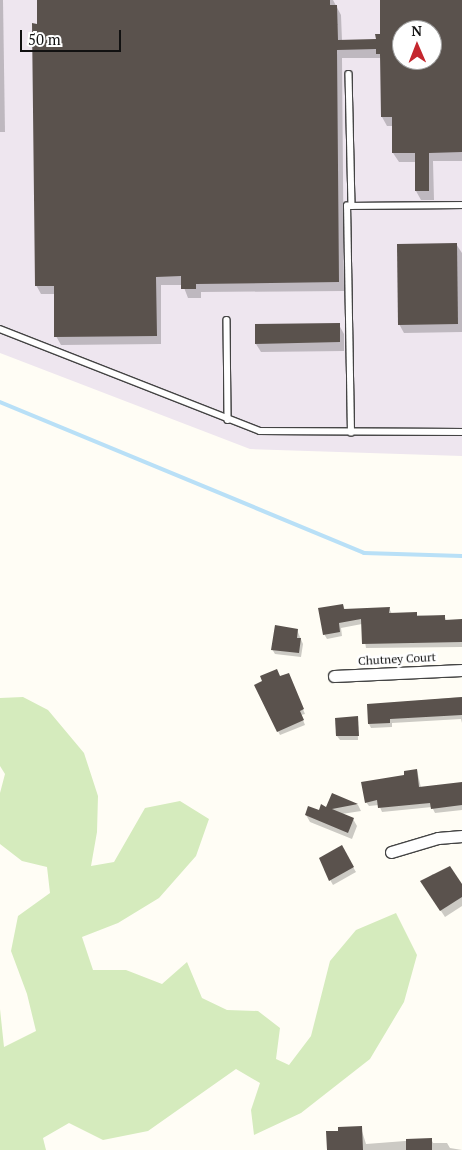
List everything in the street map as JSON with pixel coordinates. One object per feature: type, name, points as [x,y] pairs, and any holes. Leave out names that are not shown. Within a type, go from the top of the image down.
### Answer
[{"type":"street","name":"Chutney Court","points":[[334,676],[462,670]]},
{"type":"street","points":[[391,852],[438,838],[462,836]]},
{"type":"lane","points":[[348,74],[352,206]]},
{"type":"lane","points":[[351,433],[347,206],[462,205]]},
{"type":"lane","points":[[227,320],[228,420]]},
{"type":"lane","points":[[0,329],[228,420],[275,433],[462,432]]},
{"type":"shaded area","points":[[0,0],[462,0],[462,456],[250,449],[0,353]]},
{"type":"green space","points":[[23,697],[48,710],[84,753],[98,796],[97,832],[91,866],[114,862],[145,808],[180,801],[209,819],[196,856],[159,898],[118,923],[82,937],[93,970],[126,970],[162,984],[187,962],[202,998],[227,1010],[258,1011],[280,1028],[276,1059],[289,1065],[311,1036],[330,961],[356,930],[396,913],[417,955],[404,1002],[370,1059],[301,1113],[254,1135],[251,1110],[260,1083],[236,1069],[148,1131],[103,1140],[69,1123],[43,1138],[46,1150],[0,1150],[0,1009],[4,1047],[36,1031],[27,994],[11,951],[18,916],[50,893],[47,867],[22,861],[0,844],[0,793],[5,774],[0,766],[0,698]]},
{"type":"building","points":[[37,0],[330,0],[330,5],[337,5],[338,40],[376,39],[375,34],[380,34],[380,0],[462,0],[462,152],[429,153],[429,191],[415,191],[415,153],[392,153],[392,117],[381,117],[380,54],[376,54],[376,49],[337,50],[339,282],[196,284],[196,289],[181,289],[181,276],[156,277],[157,336],[54,337],[54,286],[35,286],[32,23],[37,24]]},
{"type":"building","points":[[457,243],[458,324],[398,325],[397,244]]},
{"type":"building","points":[[340,323],[340,342],[255,344],[255,324]]},
{"type":"building","points":[[343,604],[344,609],[390,607],[389,613],[417,612],[417,616],[445,615],[445,620],[462,619],[462,642],[362,644],[361,619],[339,623],[340,632],[323,635],[318,608]]},
{"type":"building","points":[[275,625],[298,629],[297,638],[301,638],[299,653],[271,650]]},
{"type":"building","points":[[277,669],[280,676],[289,673],[304,709],[300,711],[304,720],[277,732],[254,685],[262,681],[260,676]]},
{"type":"building","points":[[462,697],[462,715],[390,719],[390,723],[368,724],[367,704]]},
{"type":"building","points":[[358,716],[359,736],[336,736],[335,718]]},
{"type":"building","points":[[417,769],[419,787],[462,782],[462,805],[431,809],[430,803],[378,808],[377,800],[365,803],[361,782],[404,775],[404,771]]},
{"type":"building","points":[[332,793],[358,804],[332,809],[354,818],[348,833],[305,815],[308,806],[319,810],[321,804],[326,807]]},
{"type":"building","points":[[342,845],[354,867],[329,881],[319,858]]},
{"type":"building","points":[[450,866],[462,884],[462,897],[440,911],[420,881]]},
{"type":"building","points":[[362,1126],[363,1150],[327,1150],[326,1131],[338,1131],[338,1127]]},
{"type":"building","points":[[432,1138],[432,1150],[406,1150],[406,1139]]},
{"type":"waterway","points":[[0,402],[364,553],[462,556]]}]
